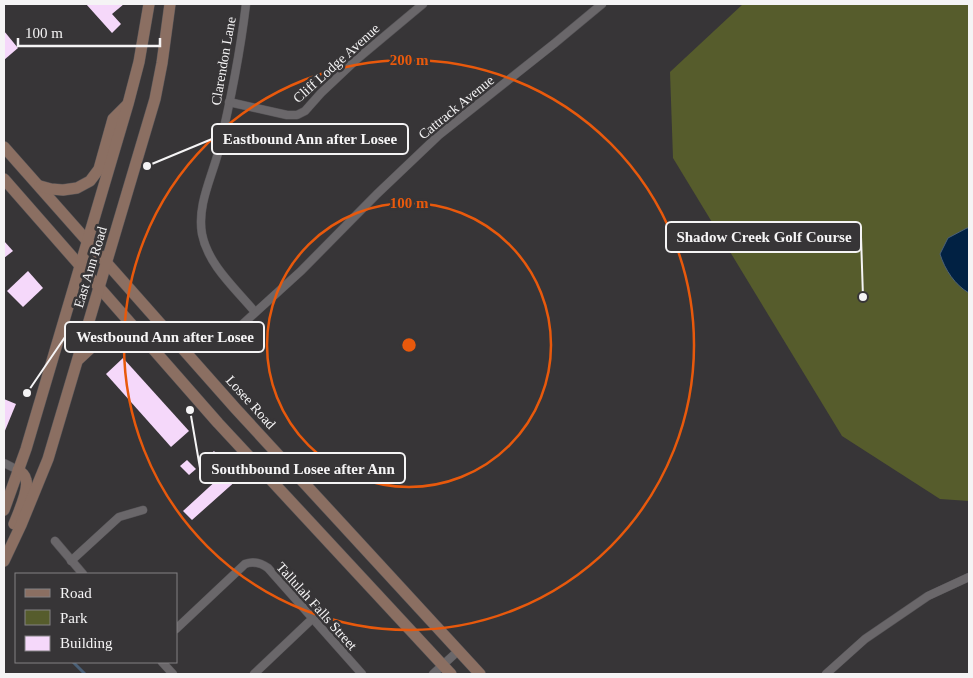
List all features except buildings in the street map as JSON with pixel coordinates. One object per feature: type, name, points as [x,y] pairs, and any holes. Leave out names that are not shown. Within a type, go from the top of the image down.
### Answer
[{"type":"main road","name":"East Ann Road","points":[[4,510],[81,266],[128,104],[139,62],[149,4]]},
{"type":"main road","name":"East Ann Road","points":[[4,561],[32,501],[48,459],[106,262],[133,178],[155,99],[170,4]]},
{"type":"main road","points":[[38,185],[63,190],[77,188],[90,181],[99,169],[114,119],[128,104]]},
{"type":"main road","name":"Losee Road","points":[[4,147],[236,409],[480,674]]},
{"type":"main road","points":[[4,179],[218,423],[447,670]]},
{"type":"main road","points":[[78,361],[95,344],[107,336],[125,334],[144,338]]},
{"type":"main road","points":[[4,552],[26,491],[27,481],[25,476],[18,470]]},
{"type":"street","name":"Clarendon Lane","points":[[246,4],[229,102],[204,200],[201,219],[202,235],[210,254],[217,266],[255,312]]},
{"type":"street","name":"Cliff Lodge Avenue","points":[[229,102],[287,116],[297,115],[304,111],[321,92],[356,60],[422,4]]},
{"type":"street","name":"Cattrack Avenue","points":[[224,341],[315,258],[377,194],[439,135],[602,4]]},
{"type":"street","points":[[4,463],[18,470]]},
{"type":"street","points":[[71,562],[119,517],[143,510]]},
{"type":"street","points":[[55,541],[81,573]]},
{"type":"street","name":"Tallulah Falls Street","points":[[178,627],[245,564],[250,562],[261,564],[268,568],[362,674]]},
{"type":"street","points":[[826,674],[865,639],[928,596],[969,577]]},
{"type":"street","points":[[254,674],[312,619]]},
{"type":"street","points":[[434,674],[447,670],[458,651]]},
{"type":"street","points":[[163,663],[173,674]]},
{"type":"green space","points":[[743,4],[969,4],[969,501],[940,499],[842,436],[673,158],[670,72]]},
{"type":"water","points":[[969,228],[969,293],[959,286],[951,276],[940,254],[948,238]]},
{"type":"waterway","points":[[74,663],[85,674]]},
{"type":"place","name":"Eastbound Ann after Losee","points":[[147,166]]},
{"type":"place","name":"Shadow Creek Golf Course","points":[[863,297]]},
{"type":"place","name":"Westbound Ann after Losee","points":[[27,393]]},
{"type":"place","name":"Southbound Losee after Ann","points":[[190,410]]}]
